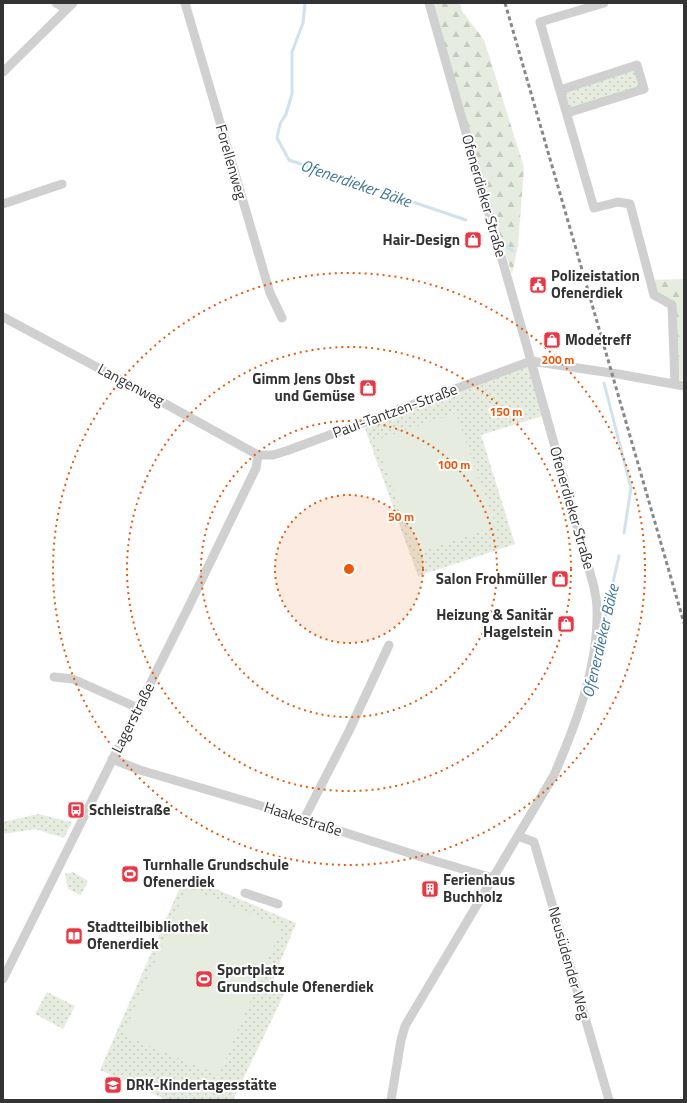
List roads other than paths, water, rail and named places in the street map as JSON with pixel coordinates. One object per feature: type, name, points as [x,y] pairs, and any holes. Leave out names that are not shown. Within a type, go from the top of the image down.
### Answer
[{"type":"street","points":[[56,3],[70,6]]},
{"type":"street","name":"Forellenweg","points":[[185,3],[270,293],[282,318]]},
{"type":"street","name":"Ofenerdieker Straße","points":[[391,1100],[401,1040],[405,1026],[554,775],[572,734],[593,660],[598,607],[592,580],[531,361],[429,3]]},
{"type":"street","points":[[531,361],[680,385],[672,305],[654,295],[630,204],[618,202],[594,208],[540,22],[604,3]]},
{"type":"street","points":[[3,72],[70,6]]},
{"type":"street","points":[[560,90],[637,65],[644,89],[567,113]]},
{"type":"street","points":[[3,204],[62,184]]},
{"type":"street","name":"Langenweg","points":[[3,317],[258,455]]},
{"type":"street","name":"Paul-Tantzen-Straße","points":[[258,455],[273,455],[286,451],[531,361]]},
{"type":"street","name":"Lagerstraße","points":[[3,979],[241,500],[256,468],[258,455]]},
{"type":"street","points":[[304,819],[350,731],[389,645]]},
{"type":"street","points":[[54,677],[73,679],[138,708]]},
{"type":"street","name":"Haakestraße","points":[[112,759],[140,770],[493,878]]},
{"type":"street","name":"Neusüdender Weg","points":[[518,836],[534,842],[609,1100]]},
{"type":"street","points":[[245,893],[278,904]]},
{"type":"waterway","name":"Ofenerdieker Bäke","points":[[305,3],[303,23],[292,52],[292,94],[286,114],[280,124],[277,138],[289,160],[466,220]]},
{"type":"waterway","name":"Ofenerdieker Bäke","points":[[501,242],[513,251]]},
{"type":"waterway","name":"Ofenerdieker Bäke","points":[[604,383],[631,488],[624,533]]},
{"type":"waterway","name":"Ofenerdieker Bäke","points":[[599,644],[619,556]]},
{"type":"railway","points":[[505,3],[684,623]]},
{"type":"place","name":"Hair-Design","points":[[473,240]]},
{"type":"place","name":"Polizeistation Ofenerdiek","points":[[538,285]]},
{"type":"place","name":"Modetreff","points":[[552,340]]},
{"type":"place","name":"Gimm Jens Obst und Gemüse","points":[[368,388]]},
{"type":"place","name":"Salon Frohmüller","points":[[560,579]]},
{"type":"place","name":"Heizung & Sanitär Hagelstein","points":[[566,624]]},
{"type":"place","name":"Schleistraße","points":[[76,810]]},
{"type":"place","name":"Turnhalle Grundschule Ofenerdiek","points":[[130,874]]},
{"type":"place","name":"Ferienhaus Buchholz","points":[[430,889]]},
{"type":"place","name":"Stadtteilbibliothek Ofenerdiek","points":[[74,936]]},
{"type":"place","name":"Sportplatz Grundschule Ofenerdiek","points":[[204,979]]},
{"type":"place","name":"DRK-Kindertagesstätte","points":[[113,1085]]}]
